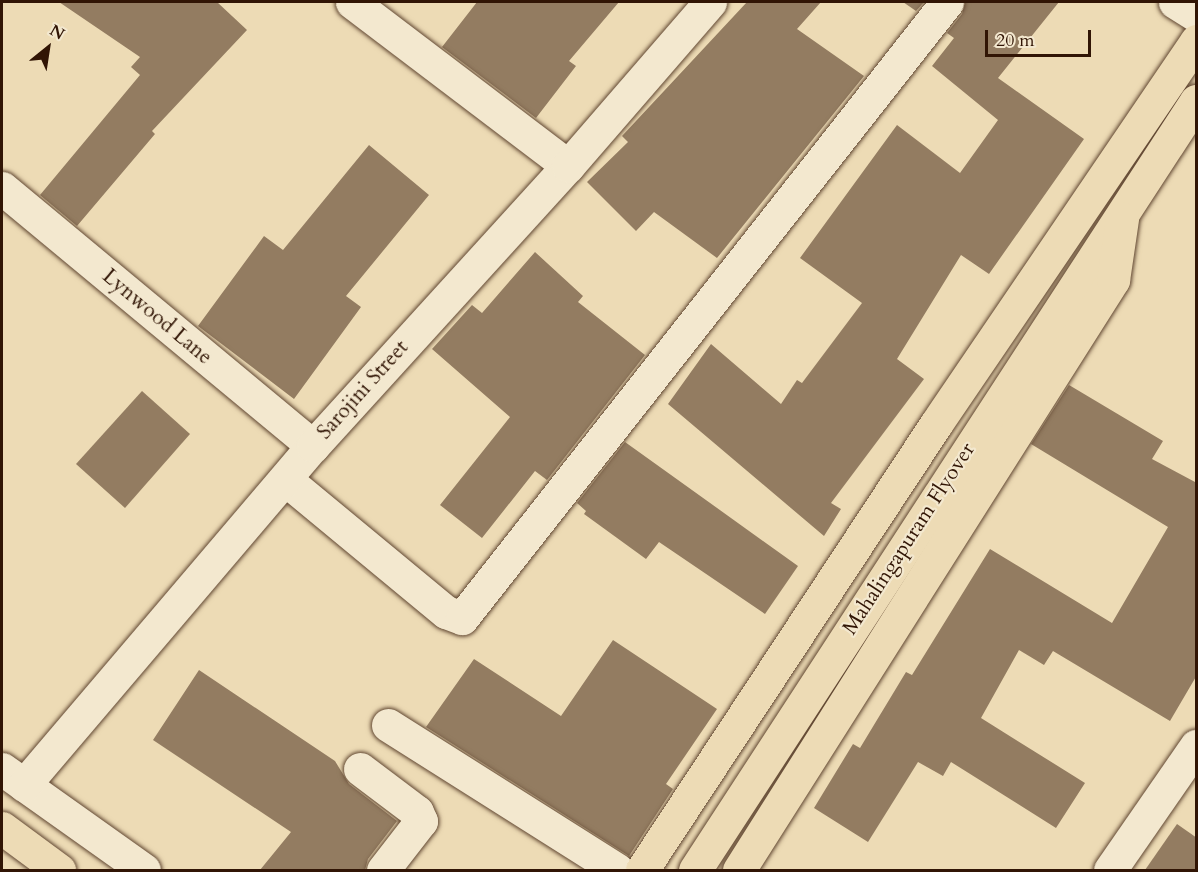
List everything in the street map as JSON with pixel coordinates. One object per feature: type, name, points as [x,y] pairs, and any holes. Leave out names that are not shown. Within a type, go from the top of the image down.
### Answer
[{"type":"main road","points":[[642,870],[943,414],[1197,41]]},
{"type":"main road","name":"Mahalingapuram Flyover","points":[[695,870],[1123,208],[1197,101]]},
{"type":"main road","points":[[739,870],[1113,280],[1123,208]]},
{"type":"main road","points":[[2,828],[59,870]]},
{"type":"street","points":[[352,2],[568,166]]},
{"type":"street","name":"Sarojini Street","points":[[13,777],[568,166],[710,2]]},
{"type":"street","points":[[285,479],[446,612],[462,618],[947,2]]},
{"type":"street","points":[[1175,2],[1197,15]]},
{"type":"street","name":"Lynwood Lane","points":[[2,188],[313,446]]},
{"type":"street","points":[[388,725],[616,870]]},
{"type":"street","points":[[1110,870],[1197,746]]},
{"type":"street","points":[[360,769],[417,812],[421,821],[383,870]]},
{"type":"street","points":[[13,777],[144,870]]},
{"type":"building","points":[[59,2],[217,2],[247,30],[152,131],[155,134],[77,226],[40,195],[140,75],[131,67],[140,57]]},
{"type":"building","points":[[477,2],[619,2],[569,61],[576,66],[536,118],[442,47]]},
{"type":"building","points":[[747,2],[821,2],[797,29],[864,76],[717,258],[654,212],[636,231],[587,182],[628,142],[622,136]]},
{"type":"building","points":[[903,2],[924,2],[916,11]]},
{"type":"building","points":[[965,2],[1059,2],[998,78],[1084,139],[989,274],[961,255],[897,359],[924,379],[831,503],[841,509],[824,536],[668,404],[711,344],[781,404],[797,380],[802,383],[862,303],[800,258],[897,125],[960,173],[998,120],[932,66],[954,38],[947,33],[962,14]]},
{"type":"building","points":[[369,145],[429,195],[346,296],[361,307],[294,399],[198,326],[264,236],[283,250]]},
{"type":"building","points":[[535,252],[583,296],[578,302],[645,355],[547,480],[535,471],[482,538],[440,505],[510,417],[432,349],[472,305],[482,313]]},
{"type":"building","points":[[1069,385],[1163,441],[1152,459],[1195,482],[1197,479],[1197,675],[1170,721],[1053,651],[1044,665],[1019,650],[981,718],[1085,783],[1056,828],[951,762],[943,776],[918,762],[868,842],[814,808],[853,744],[860,748],[906,672],[912,675],[990,549],[1112,623],[1168,527],[1031,444]]},
{"type":"building","points":[[142,391],[190,434],[125,508],[76,464]]},
{"type":"building","points":[[625,442],[798,566],[765,614],[659,542],[646,559],[584,514],[586,511],[577,503]]},
{"type":"building","points":[[613,640],[717,709],[666,784],[673,789],[629,856],[426,727],[474,659],[561,716]]},
{"type":"building","points":[[199,670],[335,761],[349,784],[397,821],[368,859],[365,870],[260,870],[291,832],[153,740]]},
{"type":"building","points":[[1177,824],[1197,838],[1197,870],[1145,870]]}]
